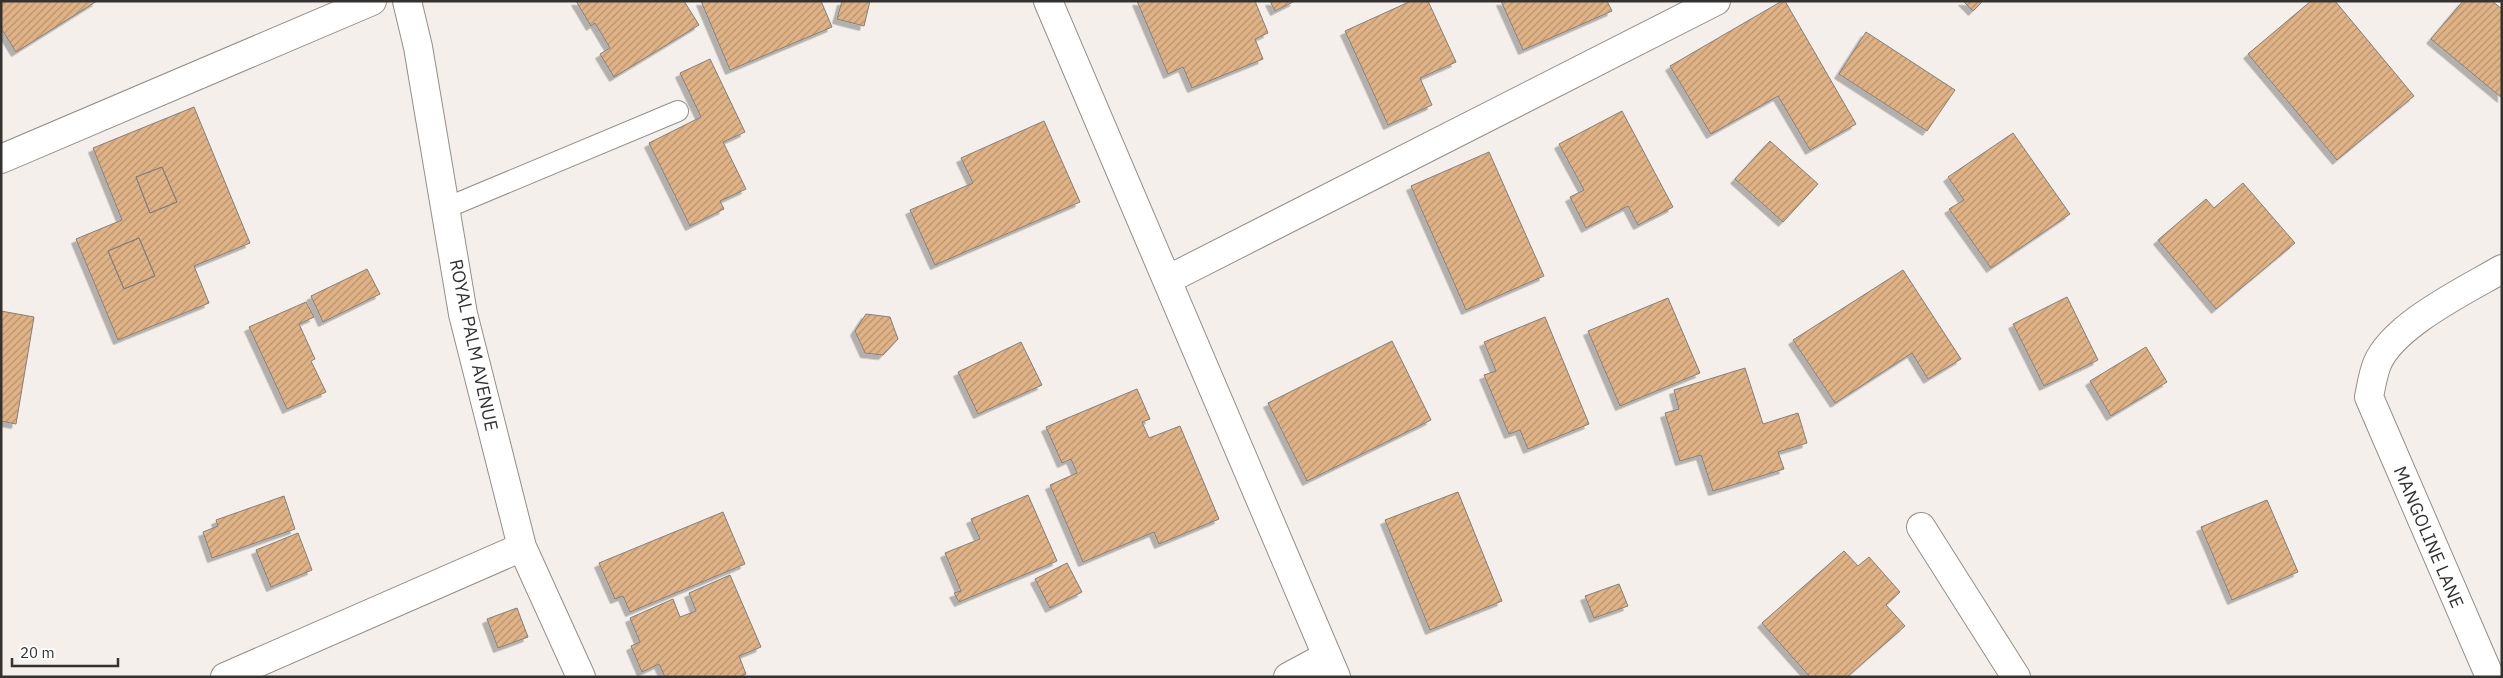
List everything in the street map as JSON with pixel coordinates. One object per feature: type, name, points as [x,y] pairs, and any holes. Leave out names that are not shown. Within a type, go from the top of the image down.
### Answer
[{"type":"street","points":[[1,159],[372,1]]},
{"type":"street","name":"ROYAL PALM AVENUE","points":[[406,1],[418,47],[463,314],[522,547],[580,677]]},
{"type":"street","points":[[1048,1],[1332,666],[1288,677]]},
{"type":"street","points":[[1167,280],[1716,1]]},
{"type":"street","name":"MANGOLINE LANE","points":[[2490,677],[2369,398],[2377,364],[2390,342],[2416,321],[2502,269]]},
{"type":"street","points":[[1921,527],[2016,677]]},
{"type":"street","points":[[225,677],[522,547]]},
{"type":"lane","points":[[446,208],[678,111]]},
{"type":"building","points":[[1,1],[97,1],[16,52],[1,28]]},
{"type":"building","points":[[576,1],[684,1],[699,25],[614,77],[600,54],[610,48],[595,23],[591,26]]},
{"type":"building","points":[[701,1],[821,1],[832,27],[730,70]]},
{"type":"building","points":[[842,1],[870,1],[864,26],[837,19]]},
{"type":"building","points":[[1137,1],[1255,1],[1268,33],[1255,39],[1263,59],[1192,88],[1183,67],[1168,74]]},
{"type":"building","points":[[1270,1],[1295,1],[1275,11]]},
{"type":"building","points":[[1411,1],[1428,1],[1456,62],[1420,78],[1432,105],[1388,125],[1345,31]]},
{"type":"building","points":[[1501,1],[1607,1],[1612,11],[1523,50]]},
{"type":"building","points":[[1785,1],[1856,124],[1810,150],[1778,96],[1711,134],[1670,66]]},
{"type":"building","points":[[1963,1],[1983,1],[1973,11]]},
{"type":"building","points":[[2311,1],[2335,1],[2414,96],[2337,160],[2248,54]]},
{"type":"building","points":[[2463,1],[2492,1],[2502,9],[2502,98],[2431,39]]},
{"type":"building","points":[[1866,32],[1955,90],[1927,131],[1839,74]]},
{"type":"building","points":[[710,59],[745,132],[723,142],[746,189],[720,201],[724,209],[690,226],[649,143],[701,117],[680,73]]},
{"type":"building","points":[[194,107],[250,243],[194,266],[209,303],[118,340],[76,239],[122,220],[93,148]],"holes":[[[162,167],[177,202],[150,213],[136,177]],[[139,238],[155,276],[124,289],[108,251]]]},
{"type":"building","points":[[1622,111],[1673,207],[1638,225],[1628,206],[1586,228],[1570,197],[1584,190],[1559,144]]},
{"type":"building","points":[[1044,121],[1080,202],[935,265],[910,210],[973,183],[961,158]]},
{"type":"building","points":[[2013,133],[2070,214],[1991,268],[1949,209],[1964,200],[1948,177]]},
{"type":"building","points":[[1770,141],[1818,184],[1783,222],[1735,179]]},
{"type":"building","points":[[1489,152],[1544,276],[1466,310],[1411,186]]},
{"type":"building","points":[[162,167],[177,202],[150,213],[136,177]]},
{"type":"building","points":[[2243,183],[2295,243],[2216,309],[2158,240],[2206,199],[2214,208]]},
{"type":"building","points":[[139,238],[155,276],[124,289],[108,251]]},
{"type":"building","points":[[367,269],[380,294],[323,322],[311,296]]},
{"type":"building","points":[[1903,270],[1961,359],[1928,379],[1912,353],[1835,403],[1793,340]]},
{"type":"building","points":[[2067,297],[2098,360],[2044,386],[2013,324]]},
{"type":"building","points":[[1668,298],[1700,373],[1620,406],[1588,331]]},
{"type":"building","points":[[306,302],[314,317],[299,324],[315,359],[311,361],[326,392],[287,409],[249,327]]},
{"type":"building","points":[[1,311],[34,317],[16,424],[1,421]]},
{"type":"building","points":[[866,314],[890,317],[898,339],[883,355],[865,353],[855,331]]},
{"type":"building","points":[[1545,317],[1589,424],[1528,449],[1520,430],[1509,434],[1484,375],[1496,371],[1484,342]]},
{"type":"building","points":[[1392,341],[1431,420],[1307,481],[1268,403]]},
{"type":"building","points":[[1021,342],[1042,385],[978,414],[958,372]]},
{"type":"building","points":[[2146,347],[2167,382],[2111,416],[2090,381]]},
{"type":"building","points":[[1745,368],[1763,424],[1798,413],[1807,443],[1778,452],[1784,469],[1713,491],[1701,455],[1680,461],[1665,413],[1679,409],[1674,390]]},
{"type":"building","points":[[1137,389],[1150,419],[1142,422],[1149,438],[1180,426],[1219,519],[1159,544],[1154,532],[1083,562],[1050,485],[1077,473],[1071,459],[1062,463],[1046,427]]},
{"type":"building","points":[[1458,492],[1502,601],[1430,630],[1385,520]]},
{"type":"building","points":[[1028,495],[1057,561],[959,602],[954,593],[961,591],[945,553],[980,539],[971,519]]},
{"type":"building","points":[[284,496],[295,529],[212,558],[203,532],[218,526],[216,520]]},
{"type":"building","points":[[2267,500],[2298,572],[2232,600],[2201,527]]},
{"type":"building","points":[[723,512],[745,564],[630,612],[623,596],[615,599],[599,563]]},
{"type":"building","points":[[298,533],[312,570],[271,587],[256,550]]},
{"type":"building","points":[[1844,551],[1858,566],[1869,557],[1900,592],[1886,605],[1905,626],[1847,677],[1810,677],[1762,623]]},
{"type":"building","points":[[1067,563],[1082,592],[1050,608],[1035,579]]},
{"type":"building","points":[[730,575],[761,647],[739,656],[746,674],[739,677],[665,677],[659,664],[642,672],[631,646],[640,642],[630,618],[673,599],[680,617],[696,611],[689,593]]},
{"type":"building","points":[[1619,584],[1628,606],[1594,618],[1585,596]]},
{"type":"building","points":[[517,608],[528,637],[498,648],[487,619]]}]
